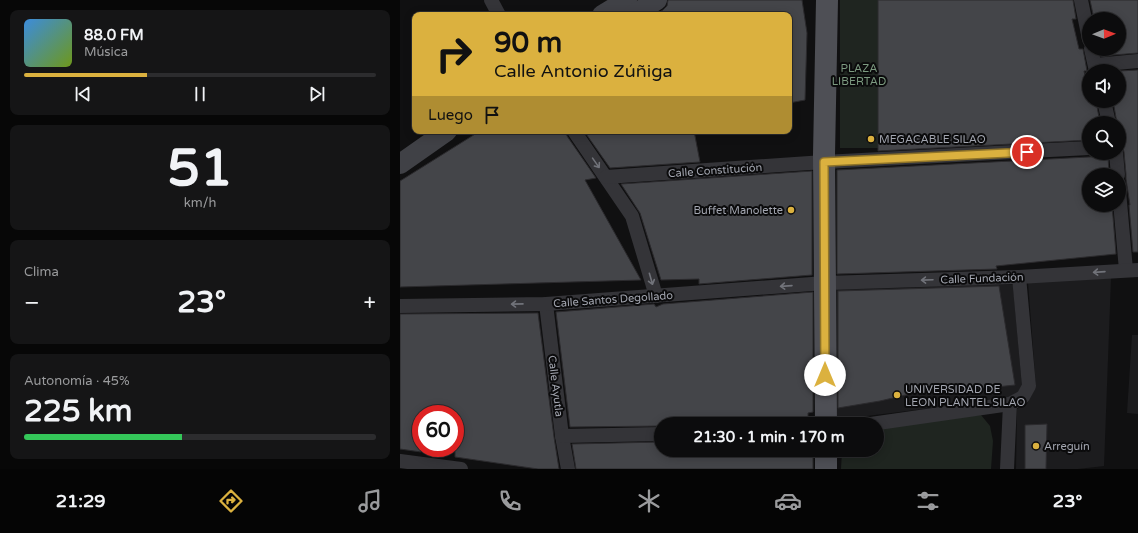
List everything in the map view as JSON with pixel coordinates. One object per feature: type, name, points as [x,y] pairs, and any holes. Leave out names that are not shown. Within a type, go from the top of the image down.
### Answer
[{"type":"main road","points":[[826,417],[824,162],[827,0]]},
{"type":"main road","points":[[826,457],[826,469]]},
{"type":"street","points":[[491,0],[497,12]]},
{"type":"street","points":[[607,12],[627,0]]},
{"type":"street","points":[[639,12],[657,0]]},
{"type":"street","points":[[1081,0],[1083,12]]},
{"type":"street","points":[[1120,64],[1138,61]]},
{"type":"street","points":[[400,164],[443,134]]},
{"type":"street","points":[[576,134],[632,216],[656,296]]},
{"type":"street","name":"Calle Constitución","points":[[606,177],[824,162],[1082,148]]},
{"type":"street","points":[[1122,212],[1132,270]]},
{"type":"street","name":"Calle Fundación","points":[[825,283],[1019,277],[1132,270]]},
{"type":"street","points":[[884,422],[1010,404],[1023,397],[1029,386],[1019,277]]},
{"type":"street","name":"Calle Santos Degollado","points":[[400,306],[546,304],[825,283]]},
{"type":"street","name":"Calle Ayutla","points":[[546,304],[562,436],[568,469]]},
{"type":"street","points":[[1007,469],[1010,404]]},
{"type":"street","points":[[562,436],[654,434]]},
{"type":"street","points":[[400,461],[461,469]]},
{"type":"shaded area","points":[[1111,278],[1104,466],[1078,469],[1016,469],[1017,409],[1027,404],[1036,387],[1028,282]]},
{"type":"shaded area","points":[[1013,285],[1023,397],[859,417],[826,417],[829,289]]},
{"type":"shaded area","points":[[1132,335],[1138,335],[1138,414],[1127,413]]},
{"type":"green space","name":"PLAZA LIBERTAD","points":[[840,0],[878,0],[878,148],[840,148]]},
{"type":"green space","points":[[981,415],[990,426],[993,441],[991,469],[841,469],[842,457],[884,457],[884,424]]},
{"type":"building","points":[[668,0],[802,0],[807,33],[805,100],[792,102],[792,12],[660,12],[667,6]]},
{"type":"building","points":[[878,0],[1073,0],[1076,19],[1072,19],[1079,49],[1082,49],[1082,56],[1084,56],[1086,64],[1082,64],[1082,108],[1097,108],[1099,116],[1082,116],[1082,140],[878,151]]},
{"type":"building","points":[[1090,0],[1138,0],[1138,53],[1126,54],[1126,12],[1093,12]]},
{"type":"building","points":[[1138,70],[1138,252],[1133,252],[1130,205],[1126,179],[1125,160],[1126,160],[1126,116],[1116,116],[1114,108],[1126,108],[1126,71]]},
{"type":"building","points":[[475,134],[567,134],[596,178],[585,180],[641,280],[400,287],[400,181]]},
{"type":"building","points":[[586,134],[695,134],[700,162],[610,168]]},
{"type":"building","points":[[1082,157],[1082,160],[1108,160],[1109,168],[1082,168],[1082,212],[1113,212],[1116,254],[996,266],[997,269],[837,274],[837,170]]},
{"type":"building","points":[[812,171],[812,275],[699,284],[699,279],[661,280],[640,213],[621,184]]},
{"type":"building","points":[[999,286],[1015,385],[939,393],[914,393],[880,401],[838,408],[838,291]]},
{"type":"building","points":[[813,292],[813,412],[808,413],[808,417],[654,417],[654,426],[570,427],[556,312],[654,304],[656,307],[663,304]]},
{"type":"building","points":[[538,313],[559,469],[538,469],[455,457],[464,457],[464,405],[412,405],[412,451],[400,449],[400,314]]},
{"type":"building","name":"Arreguín","points":[[1047,424],[1046,469],[1025,469],[1025,425]]},
{"type":"building","points":[[654,442],[654,457],[813,457],[813,469],[576,469],[572,444]]},
{"type":"place","name":"MEGACABLE SILAO","points":[[871,139]]},
{"type":"place","name":"Buffet Manolette","points":[[791,210]]},
{"type":"place","name":"UNIVERSIDAD DE LEON PLANTEL SILAO","points":[[897,395]]},
{"type":"place","name":"Arreguín","points":[[1036,446]]},
{"type":"route","points":[[825,375],[824,162],[1027,152]]}]
